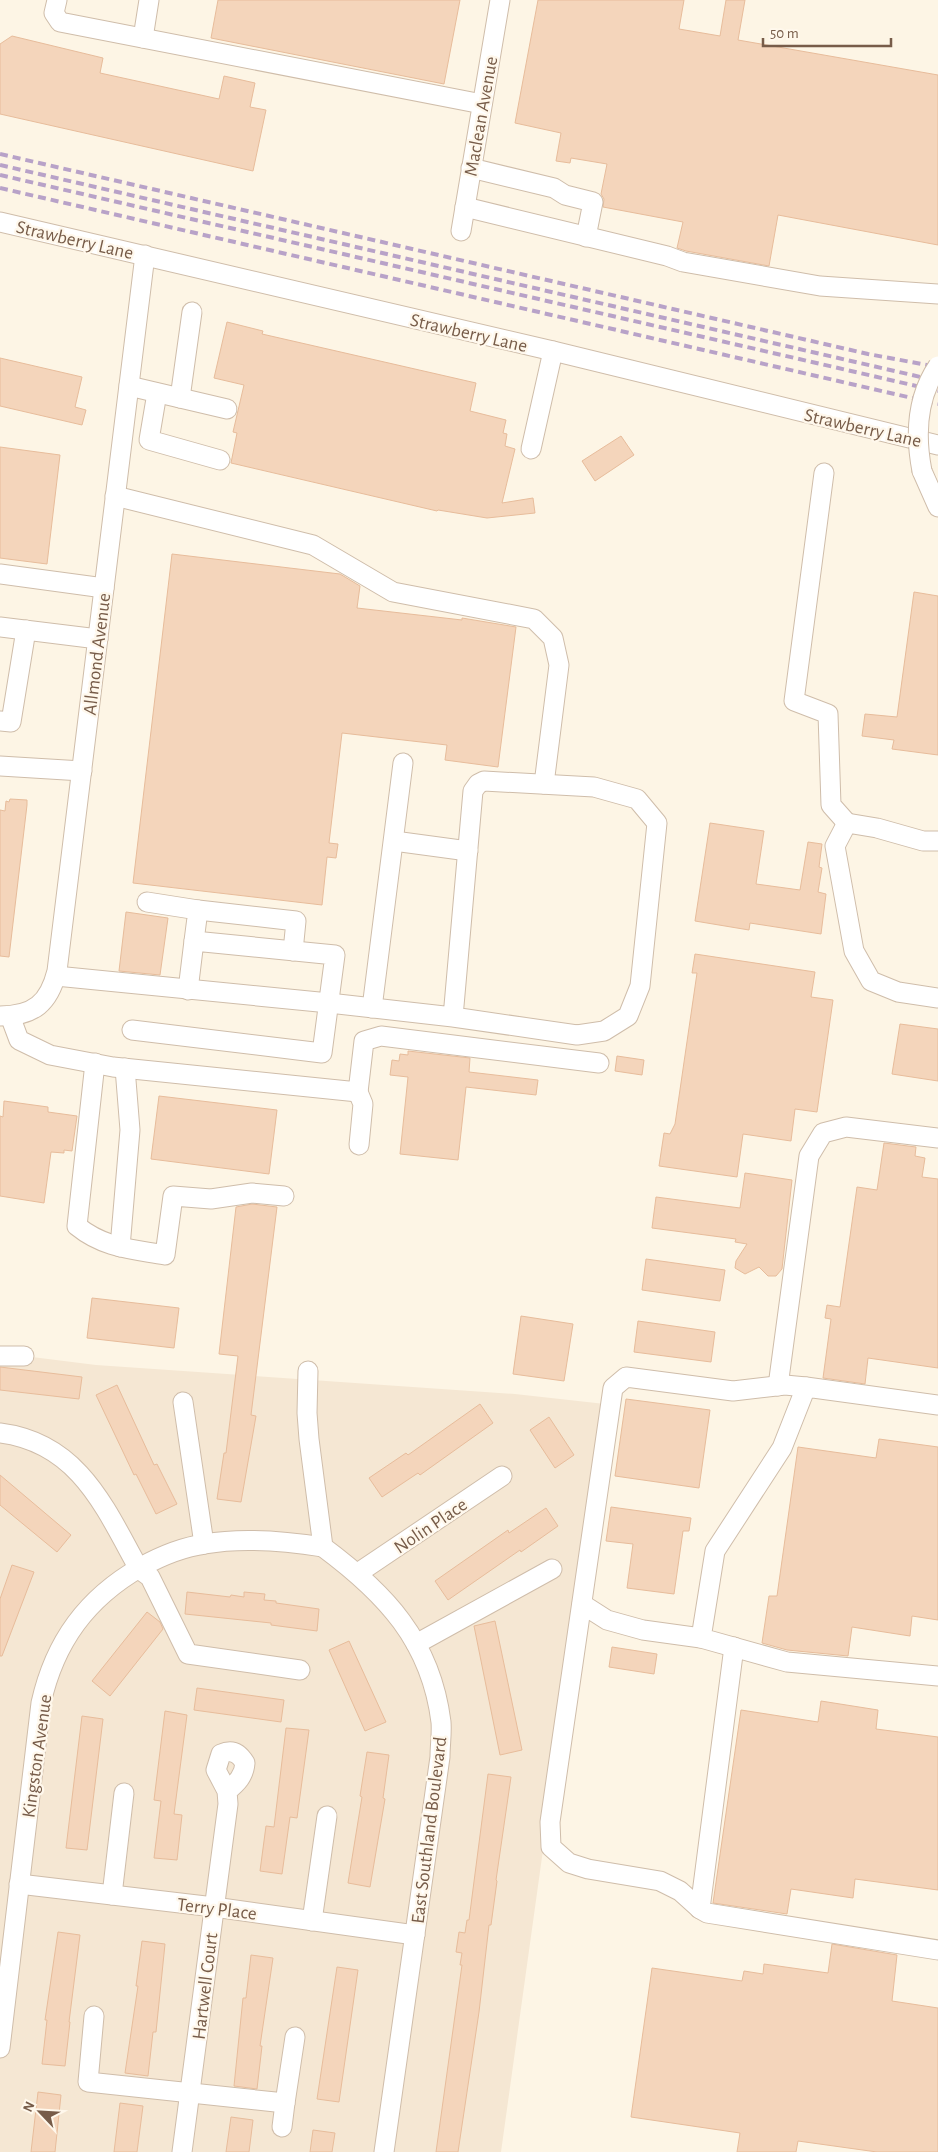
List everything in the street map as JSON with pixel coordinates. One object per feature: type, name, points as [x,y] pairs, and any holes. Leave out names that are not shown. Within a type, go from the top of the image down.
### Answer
[{"type":"street","points":[[57,0],[54,13],[60,22],[482,104]]},
{"type":"street","points":[[142,38],[149,0]]},
{"type":"street","name":"Maclean Avenue","points":[[461,231],[500,0]]},
{"type":"street","points":[[471,168],[554,188],[565,196],[593,202],[586,237]]},
{"type":"street","points":[[465,207],[666,256],[683,262],[820,286],[938,294]]},
{"type":"street","name":"Strawberry Lane","points":[[0,222],[553,351],[938,445]]},
{"type":"street","name":"Allmond Avenue","points":[[5,1016],[29,1012],[38,1006],[50,995],[56,976],[145,255]]},
{"type":"street","points":[[180,398],[192,312]]},
{"type":"street","points":[[531,450],[553,351]]},
{"type":"street","points":[[938,366],[924,395],[920,413],[918,452],[922,471],[938,507]]},
{"type":"street","points":[[129,386],[227,409]]},
{"type":"street","points":[[157,393],[149,440],[220,460]]},
{"type":"street","points":[[824,473],[794,701],[828,714],[831,805],[847,823],[877,828],[923,841],[938,841]]},
{"type":"street","points":[[115,496],[313,545],[393,592],[534,618],[553,638],[559,666],[544,784]]},
{"type":"street","points":[[0,574],[104,588]]},
{"type":"street","points":[[0,627],[98,638]]},
{"type":"street","points":[[0,721],[11,722],[26,630]]},
{"type":"street","points":[[372,1008],[403,764]]},
{"type":"street","points":[[0,766],[82,771]]},
{"type":"street","points":[[56,976],[452,1017],[577,1036],[604,1031],[628,1016],[640,986],[657,823],[637,799],[594,787],[484,781],[478,784],[473,791],[452,1017]]},
{"type":"street","points":[[847,823],[835,846],[854,951],[871,981],[898,992],[938,998]]},
{"type":"street","points":[[394,841],[468,851]]},
{"type":"street","points":[[147,902],[296,921],[293,950]]},
{"type":"street","points":[[188,990],[198,910]]},
{"type":"street","points":[[132,1030],[322,1053],[335,954],[194,941]]},
{"type":"street","points":[[5,1016],[19,1040],[50,1055],[125,1068],[358,1092]]},
{"type":"street","points":[[359,1145],[362,1104],[358,1092],[364,1041],[381,1036],[599,1063]]},
{"type":"street","points":[[95,1063],[77,1226],[88,1235],[108,1245],[165,1255],[173,1196],[211,1198],[252,1193],[284,1196]]},
{"type":"street","points":[[120,1247],[130,1130],[125,1068]]},
{"type":"street","points":[[778,1386],[809,1156],[823,1133],[846,1127],[938,1138]]},
{"type":"street","points":[[0,1356],[24,1356]]},
{"type":"street","points":[[308,1371],[307,1413],[309,1439],[315,1473],[322,1547]]},
{"type":"street","points":[[938,1405],[806,1387],[778,1386],[733,1391],[626,1377],[613,1388],[550,1822],[551,1847],[569,1863],[588,1869],[660,1881],[680,1891],[707,1913],[938,1950]]},
{"type":"street","points":[[701,1638],[715,1551],[782,1448],[806,1387]]},
{"type":"street","points":[[183,1402],[204,1544]]},
{"type":"street","points":[[0,1433],[22,1438],[50,1450],[84,1477],[99,1497],[139,1569],[150,1577],[188,1654],[300,1670]]},
{"type":"street","name":"Nolin Place","points":[[358,1573],[502,1476]]},
{"type":"street","name":"Kingston Avenue","points":[[0,2048],[41,1703],[54,1662],[66,1637],[87,1609],[119,1580],[161,1556],[204,1544],[283,1541],[322,1547]]},
{"type":"street","name":"East Southland Boulevard","points":[[322,1547],[358,1573],[400,1618],[416,1644],[428,1670],[437,1698],[441,1724],[440,1756],[384,2152]]},
{"type":"street","points":[[416,1644],[552,1569]]},
{"type":"street","points":[[582,1604],[607,1620],[643,1630],[701,1638],[787,1662],[938,1676]]},
{"type":"street","points":[[700,1908],[734,1647]]},
{"type":"street","name":"Hartwell Court","points":[[182,2152],[228,1804],[227,1791]]},
{"type":"street","points":[[112,1895],[124,1793]]},
{"type":"street","points":[[312,1921],[327,1816]]},
{"type":"street","name":"Terry Place","points":[[19,1884],[214,1907],[415,1935]]},
{"type":"street","points":[[94,2016],[88,2082],[190,2091],[285,2103]]},
{"type":"street","points":[[282,2127],[295,2037]]},
{"type":"shaded area","points":[[0,1353],[96,1365],[515,1394],[605,1404],[501,2152],[0,2152]]},
{"type":"building","points":[[218,0],[460,0],[444,84],[211,38]]},
{"type":"building","points":[[538,0],[684,0],[679,29],[720,36],[726,0],[745,0],[738,40],[938,75],[938,245],[778,215],[769,266],[677,248],[683,222],[603,207],[604,199],[601,194],[607,164],[571,158],[570,163],[556,161],[561,133],[515,123]]},
{"type":"building","points":[[12,36],[103,58],[100,73],[219,99],[224,76],[255,83],[250,107],[266,110],[253,171],[0,114],[0,44]]},
{"type":"building","points":[[227,322],[263,331],[262,334],[476,383],[470,411],[506,420],[503,433],[507,434],[505,446],[515,449],[502,503],[533,498],[535,513],[487,518],[437,511],[231,463],[237,433],[233,432],[244,385],[214,378]]},
{"type":"building","points":[[0,358],[82,377],[75,407],[86,410],[82,425],[0,406]]},
{"type":"building","points":[[621,436],[634,455],[595,481],[582,461]]},
{"type":"building","points":[[0,447],[60,455],[47,564],[0,558]]},
{"type":"building","points":[[172,554],[340,574],[360,586],[357,608],[462,620],[462,618],[516,627],[498,767],[445,760],[447,745],[342,733],[329,843],[338,844],[336,858],[327,857],[322,905],[133,883]]},
{"type":"building","points":[[914,592],[938,596],[938,755],[892,749],[894,740],[862,736],[865,714],[897,717]]},
{"type":"building","points":[[10,799],[27,800],[27,805],[9,957],[0,956],[0,810],[5,811],[6,801],[9,802]]},
{"type":"building","points":[[710,823],[764,831],[756,884],[800,890],[808,842],[822,844],[819,867],[822,868],[818,892],[826,894],[821,934],[750,923],[749,930],[695,921]]},
{"type":"building","points":[[126,912],[168,918],[160,975],[119,971]]},
{"type":"building","points":[[695,954],[815,972],[811,997],[833,1000],[817,1112],[795,1109],[791,1141],[743,1134],[737,1177],[659,1166],[664,1133],[670,1134],[675,1124],[697,973],[692,973]]},
{"type":"building","points":[[900,1024],[938,1029],[938,1081],[892,1074]]},
{"type":"building","points":[[408,1051],[470,1058],[469,1072],[538,1080],[536,1095],[466,1087],[458,1160],[400,1154],[408,1077],[390,1075],[392,1060],[399,1061],[400,1054],[408,1055]]},
{"type":"building","points":[[617,1056],[644,1060],[642,1075],[615,1071]]},
{"type":"building","points":[[159,1096],[277,1110],[269,1174],[151,1159]]},
{"type":"building","points":[[4,1101],[48,1107],[48,1112],[77,1116],[72,1151],[64,1150],[64,1153],[51,1152],[44,1203],[0,1196],[0,1116],[3,1117]]},
{"type":"building","points":[[884,1143],[916,1147],[915,1156],[925,1158],[922,1177],[938,1179],[938,1368],[868,1358],[865,1384],[823,1378],[831,1319],[825,1318],[827,1305],[840,1307],[857,1187],[877,1190]]},
{"type":"building","points":[[745,1173],[792,1180],[782,1269],[776,1276],[768,1276],[759,1267],[745,1274],[735,1268],[736,1261],[747,1244],[735,1242],[736,1239],[652,1228],[656,1197],[740,1208]]},
{"type":"building","points":[[252,1204],[277,1207],[251,1415],[256,1416],[241,1502],[217,1499],[224,1453],[226,1453],[238,1356],[219,1354],[236,1207]]},
{"type":"building","points":[[646,1259],[725,1270],[720,1301],[642,1290]]},
{"type":"building","points":[[92,1298],[179,1308],[174,1348],[87,1338]]},
{"type":"building","points":[[521,1316],[573,1324],[564,1381],[513,1374]]},
{"type":"building","points":[[638,1321],[715,1332],[711,1362],[634,1352]]},
{"type":"building","points":[[0,1367],[82,1377],[79,1399],[0,1390]]},
{"type":"building","points":[[117,1385],[154,1465],[157,1464],[177,1504],[156,1514],[136,1474],[134,1475],[96,1395]]},
{"type":"building","points":[[626,1399],[710,1410],[699,1488],[615,1476]]},
{"type":"building","points":[[480,1404],[493,1423],[420,1475],[418,1473],[382,1497],[369,1478],[406,1453],[408,1455]]},
{"type":"building","points":[[549,1417],[574,1455],[555,1468],[530,1430]]},
{"type":"building","points":[[879,1439],[938,1447],[938,1620],[912,1616],[910,1636],[852,1627],[848,1656],[787,1650],[762,1643],[769,1596],[777,1596],[798,1447],[876,1458]]},
{"type":"building","points":[[0,1475],[71,1535],[57,1552],[0,1505]]},
{"type":"building","points":[[611,1507],[691,1518],[689,1531],[683,1531],[674,1594],[627,1588],[633,1544],[606,1541]]},
{"type":"building","points":[[546,1508],[558,1526],[448,1600],[435,1581],[508,1530],[509,1533]]},
{"type":"building","points":[[12,1565],[34,1572],[2,1656],[0,1656],[0,1599]]},
{"type":"building","points":[[187,1592],[230,1597],[231,1595],[244,1597],[244,1592],[265,1594],[264,1600],[319,1609],[317,1631],[271,1625],[271,1623],[185,1614]]},
{"type":"building","points":[[147,1612],[160,1622],[163,1629],[110,1696],[92,1681]]},
{"type":"building","points":[[495,1621],[522,1750],[500,1755],[474,1626]]},
{"type":"building","points":[[349,1641],[386,1722],[365,1731],[329,1650]]},
{"type":"building","points":[[612,1647],[657,1654],[654,1674],[609,1667]]},
{"type":"building","points":[[197,1688],[284,1700],[281,1722],[194,1710]]},
{"type":"building","points":[[821,1701],[878,1710],[876,1729],[938,1737],[938,1890],[855,1879],[853,1898],[791,1889],[787,1914],[713,1903],[741,1710],[818,1722]]},
{"type":"building","points":[[165,1711],[187,1715],[174,1814],[182,1815],[177,1860],[154,1858],[161,1801],[154,1800]]},
{"type":"building","points":[[82,1716],[103,1719],[87,1850],[66,1848]]},
{"type":"building","points":[[286,1728],[309,1730],[297,1818],[290,1817],[282,1874],[260,1871],[266,1826],[274,1827]]},
{"type":"building","points":[[367,1752],[389,1755],[383,1798],[385,1799],[370,1887],[348,1883],[362,1797],[360,1796]]},
{"type":"building","points":[[488,1774],[511,1777],[491,1925],[489,1925],[479,2012],[458,2152],[436,2152],[462,1965],[460,1965],[462,1953],[456,1952],[459,1932],[465,1933],[467,1920],[469,1920]]},
{"type":"building","points":[[58,1932],[80,1935],[65,2066],[42,2064],[47,2020],[45,2020]]},
{"type":"building","points":[[142,1941],[165,1944],[156,2032],[153,2032],[148,2076],[125,2073],[138,1986],[136,1986]]},
{"type":"building","points":[[832,1944],[897,1955],[892,2001],[938,2008],[938,2152],[877,2152],[798,2141],[796,2152],[737,2152],[740,2133],[631,2117],[652,1968],[742,1981],[744,1971],[763,1974],[764,1964],[828,1973]]},
{"type":"building","points":[[251,1955],[273,1958],[260,2046],[262,2046],[257,2089],[234,2086],[243,1998],[246,1998]]},
{"type":"building","points":[[337,1967],[358,1970],[339,2102],[317,2099]]},
{"type":"building","points":[[38,2092],[61,2095],[55,2152],[31,2152]]},
{"type":"building","points":[[120,2103],[143,2106],[137,2152],[114,2152]]},
{"type":"building","points":[[231,2117],[253,2120],[249,2152],[226,2152]]},
{"type":"building","points":[[313,2130],[335,2133],[332,2152],[310,2152]]},
{"type":"railway","points":[[0,154],[868,354],[938,367]]},
{"type":"railway","points":[[0,165],[938,381]]},
{"type":"railway","points":[[0,175],[938,391]]},
{"type":"railway","points":[[0,188],[938,404]]}]
